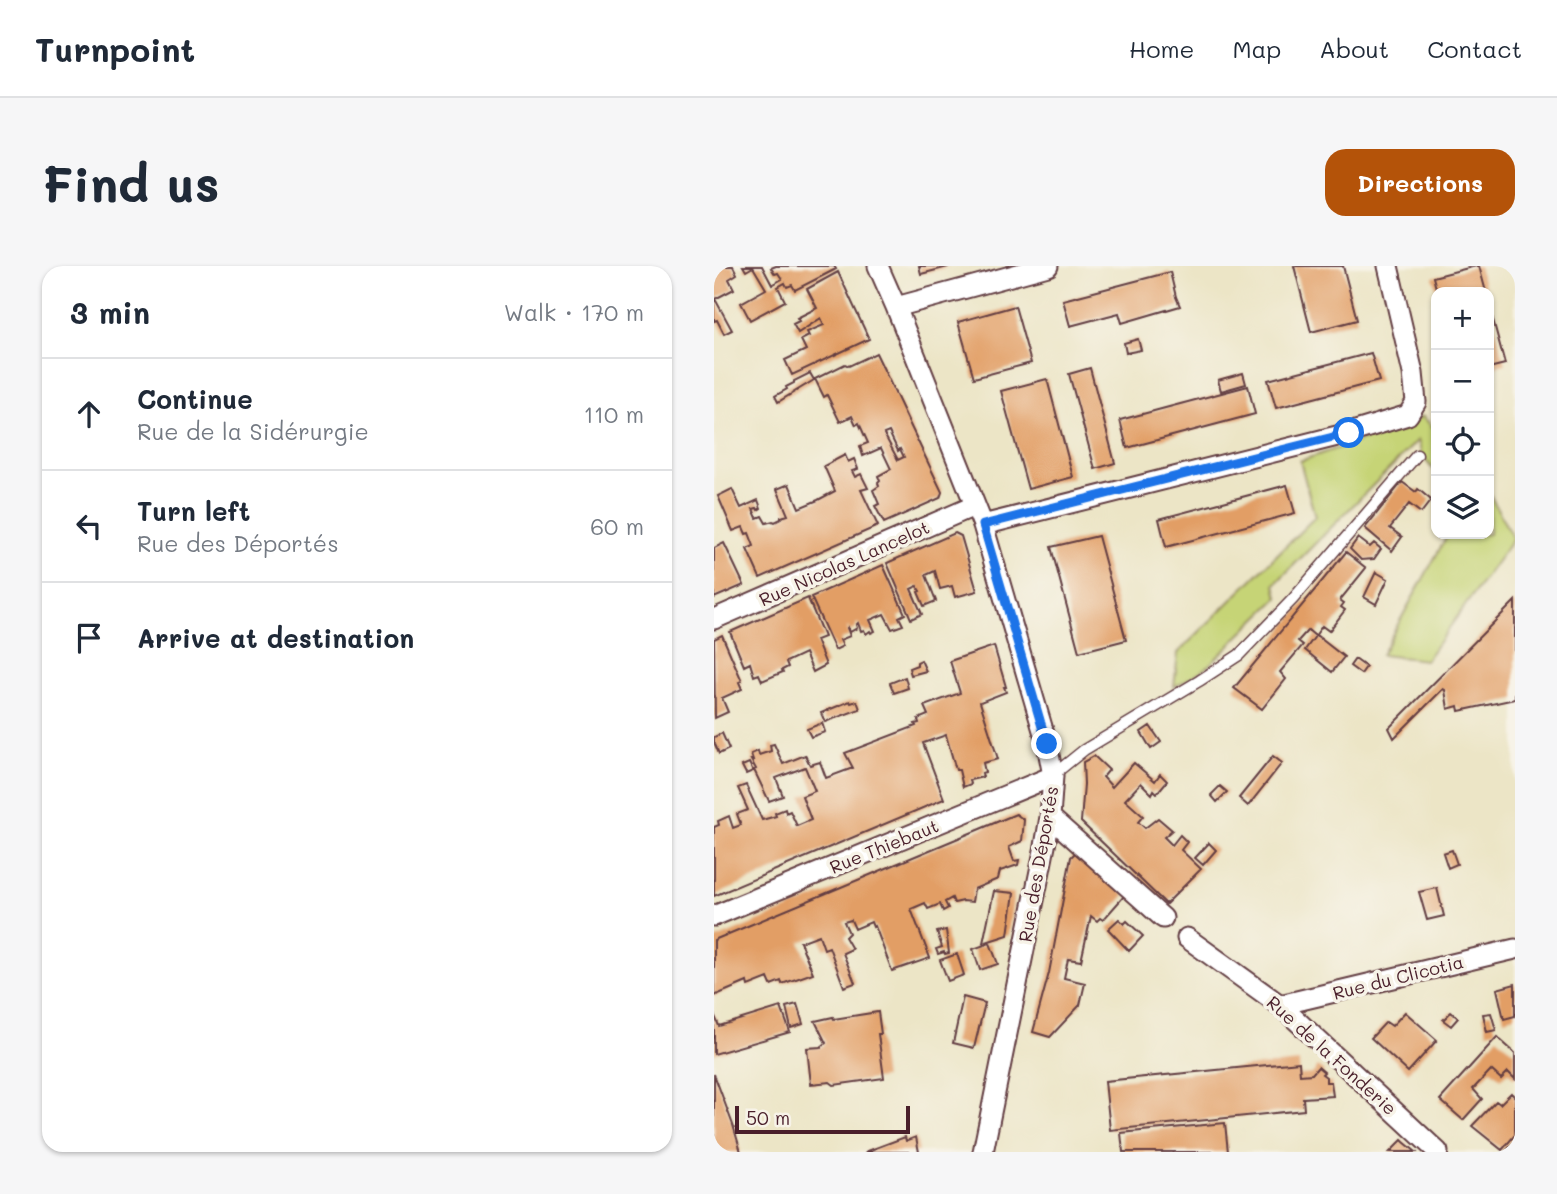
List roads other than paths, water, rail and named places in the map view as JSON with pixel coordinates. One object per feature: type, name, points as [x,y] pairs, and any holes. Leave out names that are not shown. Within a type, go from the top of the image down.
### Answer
[{"type":"street","name":"Rue des Déportés","points":[[877,266],[983,525],[1047,744],[1053,776],[1050,817],[982,1151]]},
{"type":"street","points":[[896,307],[1048,266]]},
{"type":"street","points":[[983,525],[1349,433],[1408,415],[1416,402],[1413,373],[1388,266]]},
{"type":"street","name":"Rue Nicolas Lancelot","points":[[714,620],[974,506]]},
{"type":"street","name":"Rue Thiebaut","points":[[714,916],[1053,776]]},
{"type":"street","points":[[1050,817],[1163,918]]},
{"type":"street","name":"Rue de la Fonderie","points":[[1187,937],[1280,1005],[1438,1152]]},
{"type":"street","name":"Rue du Clicotia","points":[[1280,1005],[1515,948]]},
{"type":"lane","points":[[1053,776],[1084,750],[1239,655],[1293,599],[1418,455]]}]
